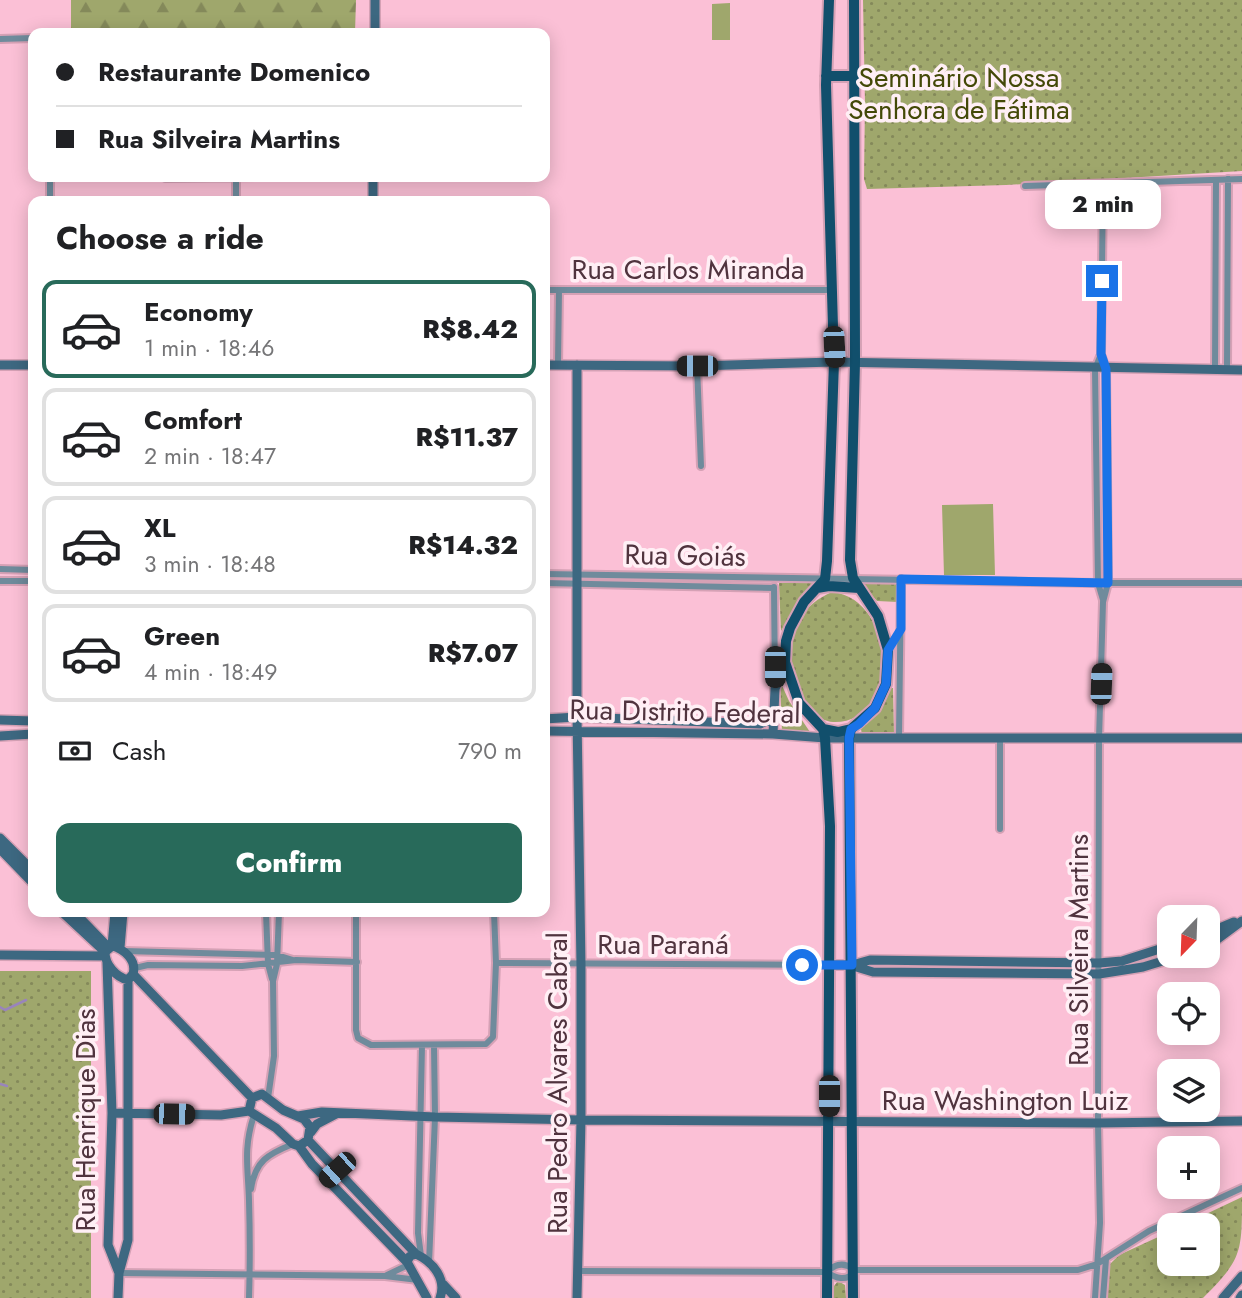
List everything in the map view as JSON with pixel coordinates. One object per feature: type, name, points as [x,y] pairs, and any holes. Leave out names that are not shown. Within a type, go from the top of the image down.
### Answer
[{"type":"main road","points":[[827,1298],[830,826],[824,733],[799,703],[791,686],[785,657],[789,628],[804,601],[821,583],[835,362],[827,76],[828,0]]},
{"type":"main road","points":[[853,1298],[855,1270],[851,1122],[850,734],[875,708],[886,684],[888,650],[878,616],[856,583],[850,560],[855,362],[854,0]]},
{"type":"main road","points":[[827,76],[855,76]]},
{"type":"main road","points":[[832,290],[855,290]]},
{"type":"main road","points":[[821,583],[830,586],[856,583]]},
{"type":"main road","points":[[824,733],[850,734]]},
{"type":"main road","points":[[830,826],[849,823]]},
{"type":"street","points":[[375,0],[375,28]]},
{"type":"street","points":[[0,39],[28,38]]},
{"type":"street","points":[[1227,369],[1228,179]]},
{"type":"street","points":[[1025,186],[1242,179]]},
{"type":"street","points":[[1215,369],[1216,180]]},
{"type":"street","name":"Rua Silveira Martins","points":[[1103,184],[1097,498],[1098,583],[1103,602]]},
{"type":"street","name":"Rua Carlos Miranda","points":[[550,290],[832,290]]},
{"type":"street","points":[[558,365],[559,290]]},
{"type":"street","points":[[550,365],[697,366],[855,362],[1242,370]]},
{"type":"street","points":[[0,365],[28,365]]},
{"type":"street","name":"Rua Pedro Alvares Cabral","points":[[576,365],[581,965],[577,1298]]},
{"type":"street","points":[[697,366],[701,466]]},
{"type":"street","name":"Rua Silveira Martins","points":[[1095,1298],[1100,1223],[1099,739],[1103,602],[1108,583],[1107,497],[1100,369]]},
{"type":"street","points":[[1097,498],[1107,497]]},
{"type":"street","points":[[0,569],[28,570]]},
{"type":"street","name":"Rua Goiás","points":[[550,575],[678,586],[774,589]]},
{"type":"street","points":[[678,576],[678,586]]},
{"type":"street","name":"Rua Goiás","points":[[550,582],[577,578],[678,576],[774,578],[821,583]]},
{"type":"street","points":[[773,734],[770,721],[775,688],[774,578]]},
{"type":"street","points":[[899,737],[901,579]]},
{"type":"street","points":[[856,583],[901,579],[1242,583]]},
{"type":"street","points":[[0,581],[28,581]]},
{"type":"street","points":[[775,624],[785,657],[775,688]]},
{"type":"street","points":[[888,650],[901,629]]},
{"type":"street","points":[[887,671],[899,690]]},
{"type":"street","name":"Rua Distrito Federal","points":[[550,719],[770,721]]},
{"type":"street","points":[[0,720],[28,721]]},
{"type":"street","name":"Rua Distrito Federal","points":[[550,731],[824,733]]},
{"type":"street","points":[[0,736],[28,734]]},
{"type":"street","points":[[850,734],[899,737],[1242,738]]},
{"type":"street","points":[[1000,738],[1000,829]]},
{"type":"street","points":[[0,838],[28,866]]},
{"type":"street","points":[[0,849],[28,878]]},
{"type":"street","points":[[68,917],[112,952],[133,962],[132,974],[252,1098]]},
{"type":"street","points":[[79,917],[112,952],[114,972],[132,974],[148,965],[277,964],[296,960]]},
{"type":"street","name":"Rua Henrique Dias","points":[[115,917],[108,1245],[119,1273]]},
{"type":"street","name":"Rua Henrique Dias","points":[[112,952],[122,917]]},
{"type":"street","points":[[266,917],[268,964],[273,981]]},
{"type":"street","points":[[268,1098],[274,1056],[273,981],[277,964],[279,917]]},
{"type":"street","points":[[356,917],[356,1030],[358,1038],[371,1045],[490,1042],[495,1031],[494,917]]},
{"type":"street","points":[[1220,928],[1242,920]]},
{"type":"street","points":[[1220,937],[1242,920]]},
{"type":"street","points":[[830,965],[852,965],[870,960],[1100,963],[1122,961],[1157,950]]},
{"type":"street","points":[[0,955],[112,952],[277,955],[296,960],[357,962]]},
{"type":"street","name":"Rua Paraná","points":[[496,962],[581,965],[830,965]]},
{"type":"street","points":[[852,965],[873,972],[1100,974],[1157,963]]},
{"type":"street","name":"Rua Henrique Dias","points":[[118,1298],[119,1273],[128,1240],[132,974]]},
{"type":"street","points":[[419,1255],[422,1045]]},
{"type":"street","points":[[429,1263],[435,1117],[434,1045]]},
{"type":"street","points":[[249,1298],[249,1197],[246,1157],[252,1113],[249,1102],[262,1094],[307,1123],[303,1140],[326,1179],[408,1264],[425,1296]]},
{"type":"street","points":[[112,1112],[221,1115],[252,1113],[275,1128],[303,1140],[337,1170],[429,1263],[456,1298]]},
{"type":"street","name":"Rua Washington Luiz","points":[[298,1116],[322,1112],[420,1117],[829,1122],[1242,1121]]},
{"type":"street","points":[[249,1197],[258,1165],[270,1155],[303,1140],[317,1125],[336,1114]]},
{"type":"street","points":[[420,1154],[433,1154]]},
{"type":"street","points":[[326,1179],[337,1170]]},
{"type":"street","points":[[827,1272],[844,1264],[855,1270],[1078,1270],[1097,1264],[1149,1231],[1242,1188]]},
{"type":"street","points":[[385,1276],[408,1264],[410,1256],[419,1255]]},
{"type":"street","points":[[1103,1298],[1106,1259]]},
{"type":"street","points":[[578,1271],[827,1272],[836,1278],[844,1278],[855,1270]]},
{"type":"street","points":[[119,1273],[385,1276],[418,1280]]},
{"type":"street","points":[[1223,1298],[1242,1276]]},
{"type":"street","points":[[440,1298],[442,1283]]},
{"type":"green space","points":[[71,0],[356,0],[355,28],[71,28]]},
{"type":"green space","name":"Seminário Nossa Senhora de Fátima","points":[[863,0],[1242,0],[1242,171],[1006,185],[867,189],[864,179]]},
{"type":"green space","points":[[730,3],[730,40],[712,40],[712,4]]},
{"type":"green space","points":[[993,504],[995,575],[944,575],[942,505]]},
{"type":"green space","points":[[864,581],[898,582],[898,602],[877,601],[865,588]]},
{"type":"green space","points":[[779,583],[812,583],[811,590],[803,596],[781,631]]},
{"type":"green space","points":[[832,592],[854,600],[869,616],[879,637],[882,661],[880,684],[870,704],[855,718],[833,722],[818,716],[803,701],[792,665],[791,650],[797,623],[805,611]]},
{"type":"green space","points":[[780,681],[789,701],[810,732],[782,731]]},
{"type":"green space","points":[[888,688],[893,688],[894,735],[862,735],[861,729],[877,711]]},
{"type":"green space","points":[[0,971],[91,971],[91,1298],[0,1298]]},
{"type":"green space","points":[[1242,1197],[1237,1254],[1226,1274],[1203,1298],[1105,1298],[1106,1268],[1119,1255],[1157,1238],[1157,1276],[1220,1276],[1220,1213],[1208,1213]]},
{"type":"green space","points":[[838,1281],[845,1285],[846,1298],[833,1298],[834,1286]]},
{"type":"waterway","points":[[0,1007],[5,1010],[26,1000]]},
{"type":"waterway","points":[[0,1084],[7,1086]]},
{"type":"route","points":[[802,965],[852,965],[849,738],[851,729],[875,708],[886,684],[888,650],[901,629],[901,579],[1108,583],[1106,369],[1101,354],[1102,281]]}]
